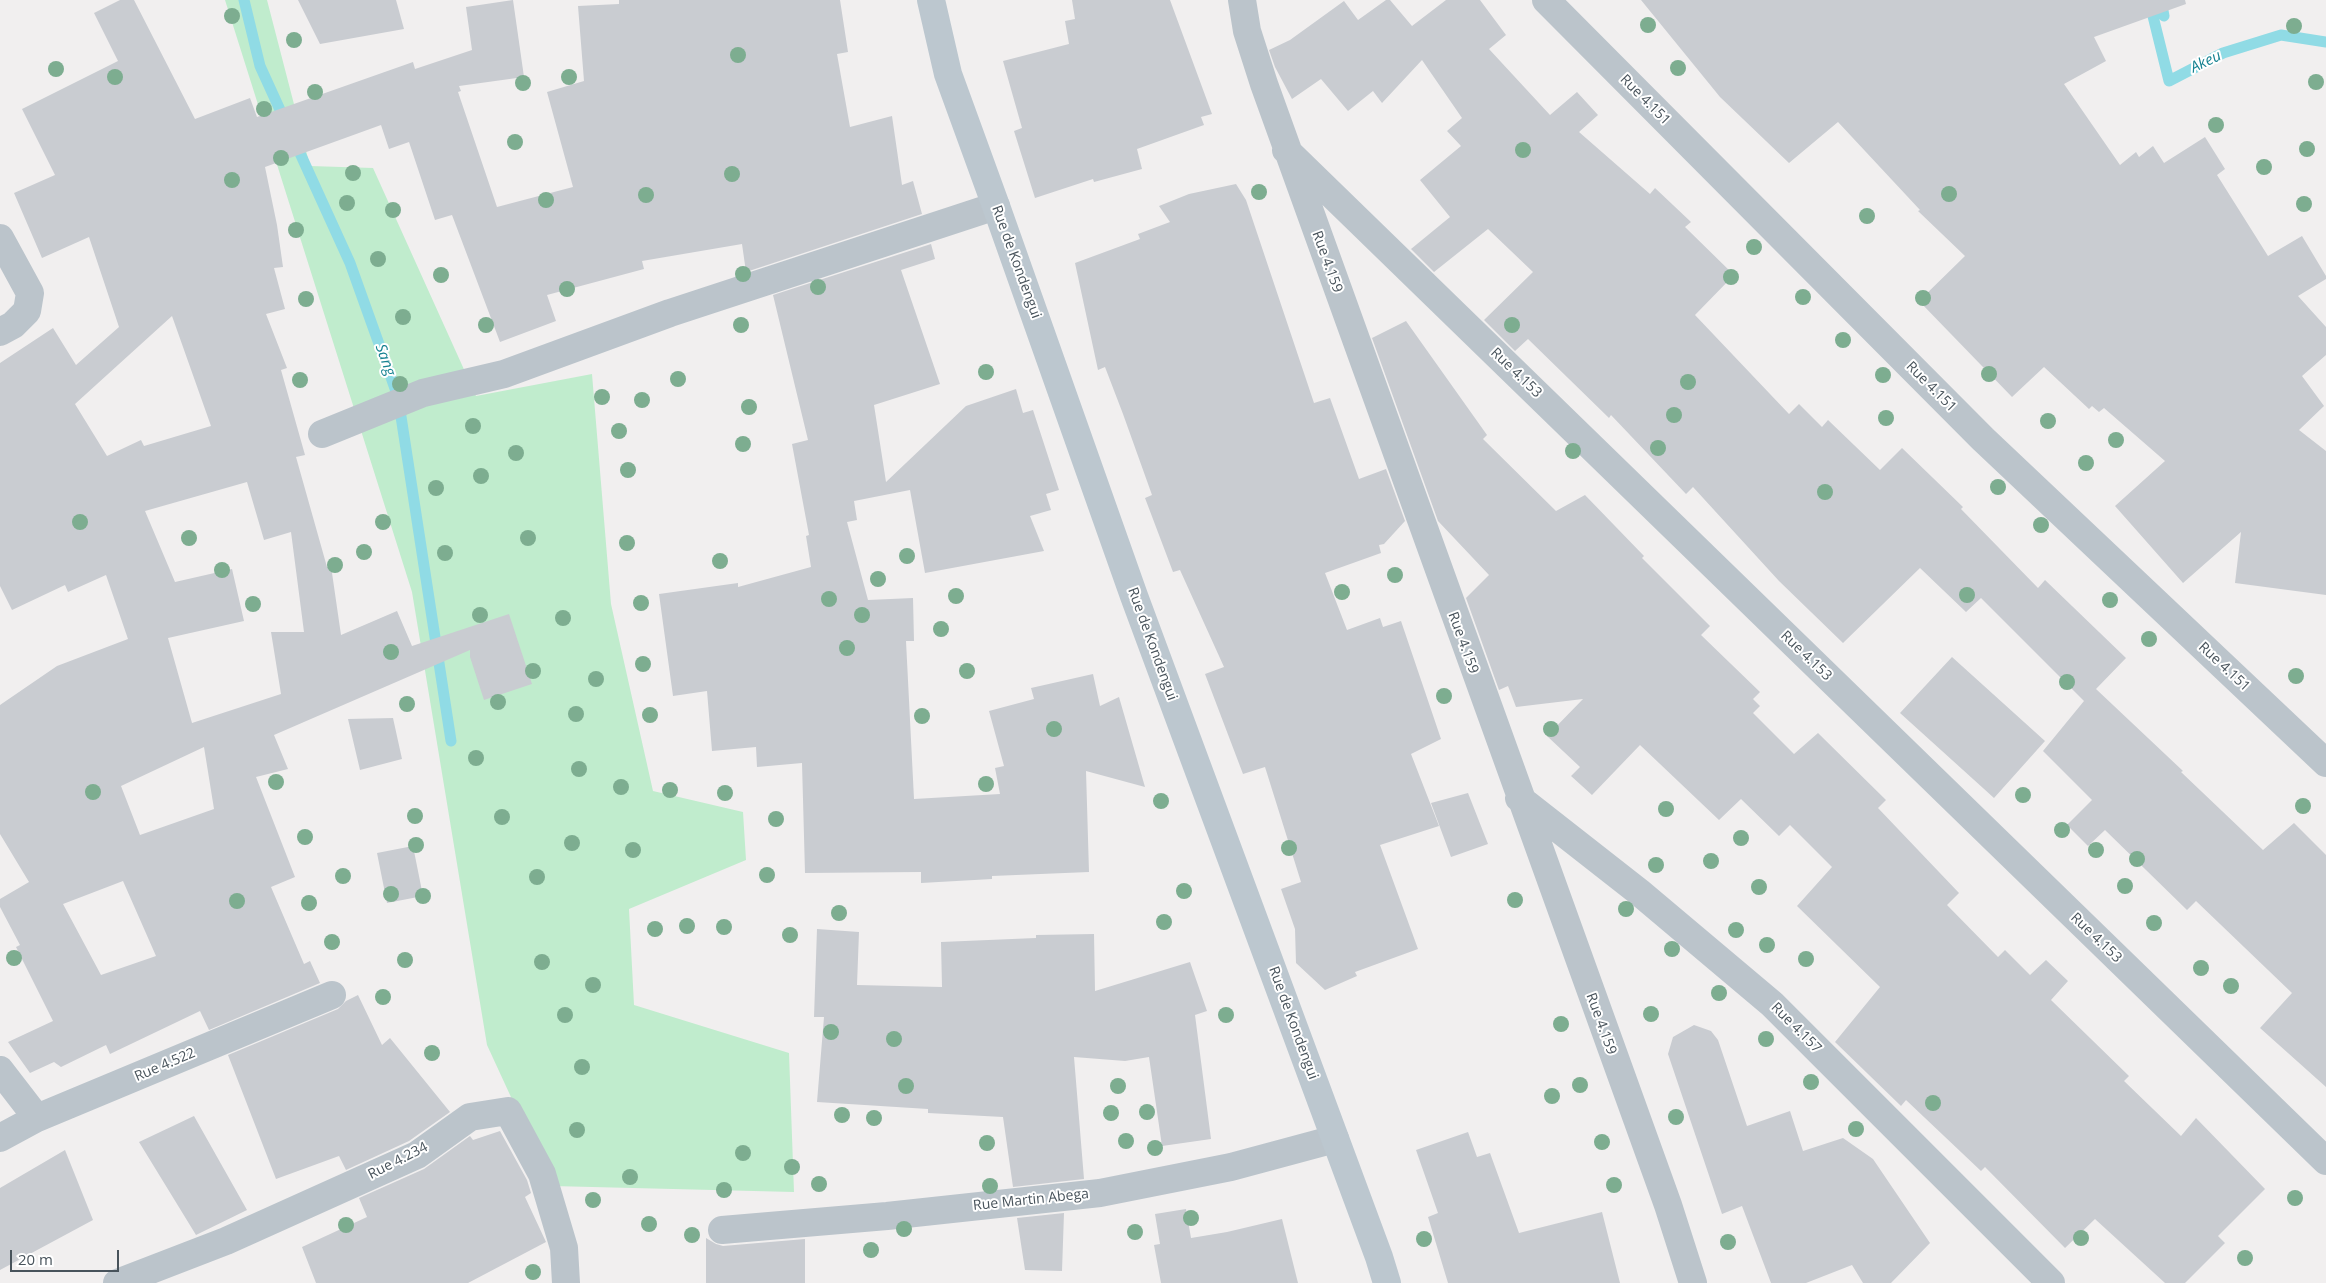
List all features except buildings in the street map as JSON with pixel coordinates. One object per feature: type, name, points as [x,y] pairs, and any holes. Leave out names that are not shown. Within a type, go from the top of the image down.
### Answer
[{"type":"main road","name":"Rue de Kondengui","points":[[930,0],[948,74],[1134,596],[1387,1283]]},
{"type":"street","name":"Rue 4.159","points":[[1242,0],[1250,40],[1286,150],[1519,798],[1668,1205],[1693,1283]]},
{"type":"street","name":"Rue 4.151","points":[[1546,0],[1983,439],[2326,763]]},
{"type":"street","name":"Rue 4.153","points":[[1286,150],[2326,1161]]},
{"type":"street","points":[[322,434],[424,393],[504,374],[670,313],[996,206]]},
{"type":"street","points":[[0,238],[30,293],[27,312],[14,325],[0,332]]},
{"type":"street","name":"Rue 4.157","points":[[1519,798],[1640,892],[1772,1004],[2051,1283]]},
{"type":"street","name":"Rue 4.522","points":[[0,1138],[37,1118],[332,996]]},
{"type":"street","points":[[0,1070],[37,1118]]},
{"type":"street","name":"Rue 4.234","points":[[117,1283],[226,1241],[417,1155],[470,1117],[508,1111],[542,1174],[564,1248],[566,1283]]},
{"type":"street","name":"Rue Martin Abega","points":[[722,1230],[887,1216],[1100,1193],[1231,1167],[1335,1139]]},
{"type":"green space","points":[[225,0],[267,0],[310,166],[373,168],[476,396],[592,374],[611,604],[653,791],[743,812],[746,860],[629,909],[634,1005],[789,1053],[794,1192],[552,1186],[487,1045],[412,592]]},
{"type":"waterway","name":"Sang","points":[[244,0],[260,66],[286,123]]},
{"type":"waterway","name":"Akeu","points":[[2149,0],[2169,81],[2223,53],[2281,35],[2326,42]]},
{"type":"waterway","points":[[2161,0],[2164,16]]},
{"type":"waterway","name":"Sang","points":[[294,140],[350,263],[398,397],[451,741]]}]
